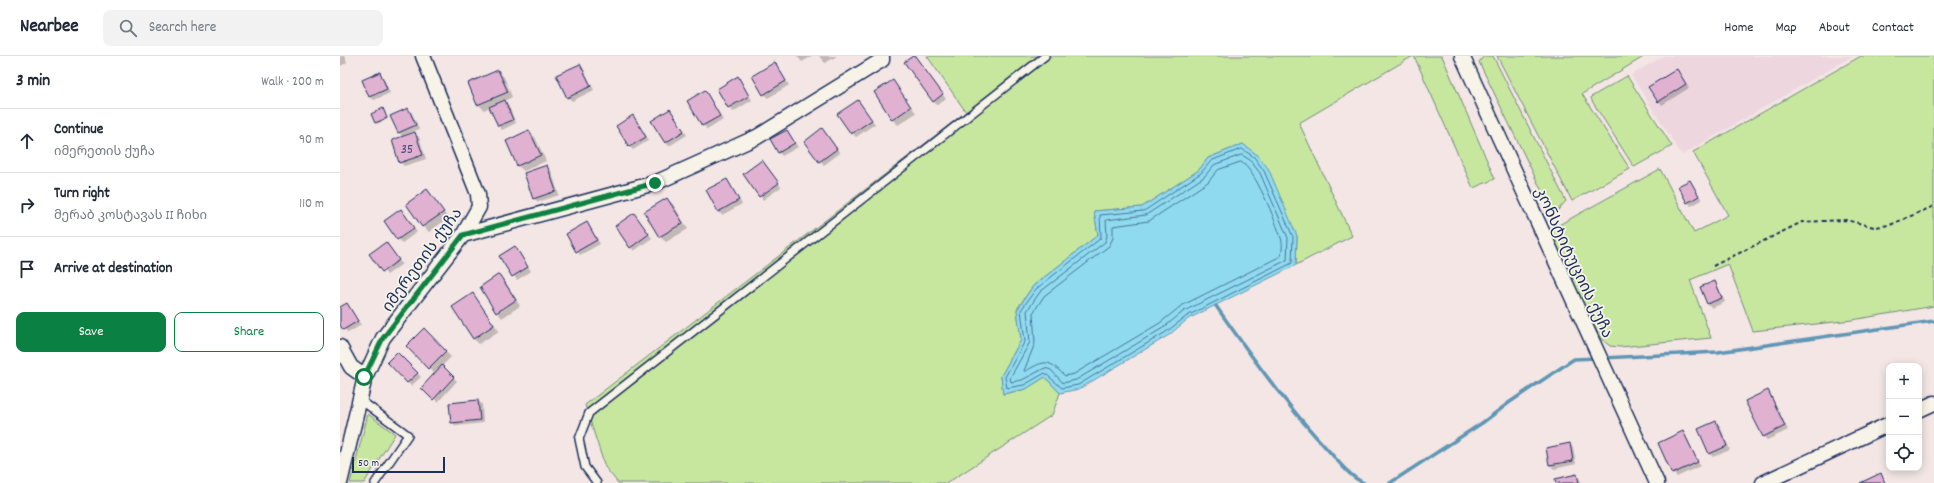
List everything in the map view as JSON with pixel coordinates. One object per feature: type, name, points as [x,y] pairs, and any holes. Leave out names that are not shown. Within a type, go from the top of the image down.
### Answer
[{"type":"street","name":"იმერეთის ქუჩა","points":[[340,483],[364,377],[383,338],[463,235],[479,207],[478,194],[423,56]]},
{"type":"street","points":[[463,235],[655,183],[757,137],[882,60],[882,56]]},
{"type":"street","name":"კონსტიტუციის ქუჩა","points":[[1462,56],[1657,483]]},
{"type":"street","points":[[340,347],[351,367],[364,377]]},
{"type":"street","points":[[1922,409],[1934,403]]},
{"type":"street","points":[[1763,483],[1886,425]]},
{"type":"lane","points":[[598,483],[585,467],[579,440],[589,413],[1046,56]]},
{"type":"lane","points":[[359,398],[408,435],[375,483]]},
{"type":"path","points":[[1713,266],[1802,222],[1846,220],[1874,227],[1890,225],[1934,206]]},
{"type":"shaded area","points":[[1664,56],[1853,56],[1682,155],[1631,75]]},
{"type":"green space","points":[[927,56],[1413,56],[1299,123],[1352,236],[1296,265],[1297,236],[1243,144],[1208,158],[1199,170],[1142,207],[1094,211],[1098,235],[1033,286],[1017,309],[1021,340],[1001,376],[1003,394],[1026,389],[1045,377],[1060,393],[1052,415],[947,483],[618,483],[605,467],[585,405],[966,112]]},
{"type":"green space","points":[[1414,56],[1442,56],[1495,179],[1473,188]]},
{"type":"green space","points":[[1484,56],[1493,56],[1566,201],[1558,210],[1551,210],[1479,62]]},
{"type":"green space","points":[[1497,56],[1645,56],[1582,94],[1630,169],[1572,201]]},
{"type":"green space","points":[[1861,56],[1934,56],[1934,306],[1852,320],[1753,331],[1728,264],[1690,280],[1711,338],[1620,347],[1610,346],[1601,339],[1551,241],[1548,231],[1660,169],[1694,233],[1728,215],[1693,152]]},
{"type":"green space","points":[[1627,76],[1672,146],[1634,167],[1592,101],[1591,97]]},
{"type":"green space","points":[[368,414],[395,434],[364,483],[350,483]]},
{"type":"water","points":[[1243,144],[1256,154],[1268,168],[1297,236],[1296,265],[1188,319],[1169,335],[1079,389],[1060,393],[1045,377],[1026,389],[1003,394],[1001,376],[1021,340],[1017,310],[1033,286],[1098,235],[1094,211],[1142,207],[1199,170],[1208,158]]},
{"type":"building","points":[[915,56],[943,94],[933,102],[904,62]]},
{"type":"building","points":[[775,62],[786,81],[763,95],[752,76]]},
{"type":"building","points":[[580,64],[591,86],[567,98],[556,75]]},
{"type":"building","points":[[1677,69],[1686,84],[1658,102],[1648,87]]},
{"type":"building","points":[[498,70],[508,92],[477,105],[468,83]]},
{"type":"building","points":[[380,72],[387,89],[369,97],[362,80]]},
{"type":"building","points":[[738,76],[749,96],[728,108],[717,89]]},
{"type":"building","points":[[893,80],[911,107],[892,120],[874,92]]},
{"type":"building","points":[[705,90],[720,116],[702,126],[687,101]]},
{"type":"building","points":[[505,100],[513,120],[498,126],[489,107]]},
{"type":"building","points":[[858,100],[872,120],[851,134],[837,114]]},
{"type":"building","points":[[383,108],[387,118],[375,123],[371,114]]},
{"type":"building","points":[[408,108],[416,125],[398,133],[390,116]]},
{"type":"building","points":[[670,109],[684,131],[665,143],[651,121]]},
{"type":"building","points":[[633,115],[646,137],[629,147],[616,126]]},
{"type":"building","points":[[822,128],[837,149],[819,162],[804,142]]},
{"type":"building","points":[[529,130],[541,155],[517,166],[506,141]]},
{"type":"building","points":[[787,130],[795,143],[778,153],[770,139]]},
{"type":"building","points":[[415,132],[423,155],[399,163],[392,140]]},
{"type":"building","points":[[762,160],[779,183],[759,197],[743,174]]},
{"type":"building","points":[[547,165],[556,191],[533,199],[524,173]]},
{"type":"building","points":[[727,179],[739,200],[718,212],[706,190]]},
{"type":"building","points":[[1690,180],[1699,196],[1687,203],[1678,186]]},
{"type":"building","points":[[427,189],[444,212],[422,227],[406,204]]},
{"type":"building","points":[[667,198],[683,223],[659,237],[644,212]]},
{"type":"building","points":[[401,209],[414,228],[397,240],[384,221]]},
{"type":"building","points":[[634,213],[649,234],[630,248],[615,226]]},
{"type":"building","points":[[587,222],[597,240],[576,252],[566,234]]},
{"type":"building","points":[[386,242],[399,260],[382,272],[369,254]]},
{"type":"building","points":[[515,246],[528,267],[512,277],[499,256]]},
{"type":"building","points":[[499,274],[516,300],[496,313],[480,287]]},
{"type":"building","points":[[1715,281],[1722,298],[1707,304],[1700,287]]},
{"type":"building","points":[[473,293],[494,325],[473,339],[452,307]]},
{"type":"building","points":[[347,303],[358,321],[343,330],[340,325],[340,307]]},
{"type":"building","points":[[424,328],[446,351],[428,369],[406,346]]},
{"type":"building","points":[[397,352],[418,373],[407,383],[387,362]]},
{"type":"building","points":[[442,365],[454,377],[433,400],[421,388]]},
{"type":"building","points":[[1768,390],[1785,426],[1763,437],[1745,401]]},
{"type":"building","points":[[478,400],[480,420],[451,423],[449,403]]},
{"type":"building","points":[[1716,421],[1727,446],[1709,454],[1698,429]]},
{"type":"building","points":[[1683,431],[1698,462],[1672,474],[1658,443]]},
{"type":"building","points":[[1570,443],[1573,461],[1549,465],[1546,448]]},
{"type":"building","points":[[1881,473],[1885,483],[1860,483]]},
{"type":"building","points":[[1577,474],[1579,483],[1556,483],[1555,479]]},
{"type":"waterway","points":[[1216,306],[1256,362],[1298,416],[1344,468],[1364,483]]},
{"type":"waterway","points":[[1603,358],[1718,352],[1934,321]]},
{"type":"waterway","points":[[1390,483],[1482,423],[1510,402],[1574,359],[1597,358]]},
{"type":"route","points":[[364,377],[383,338],[463,235],[655,183]]}]
